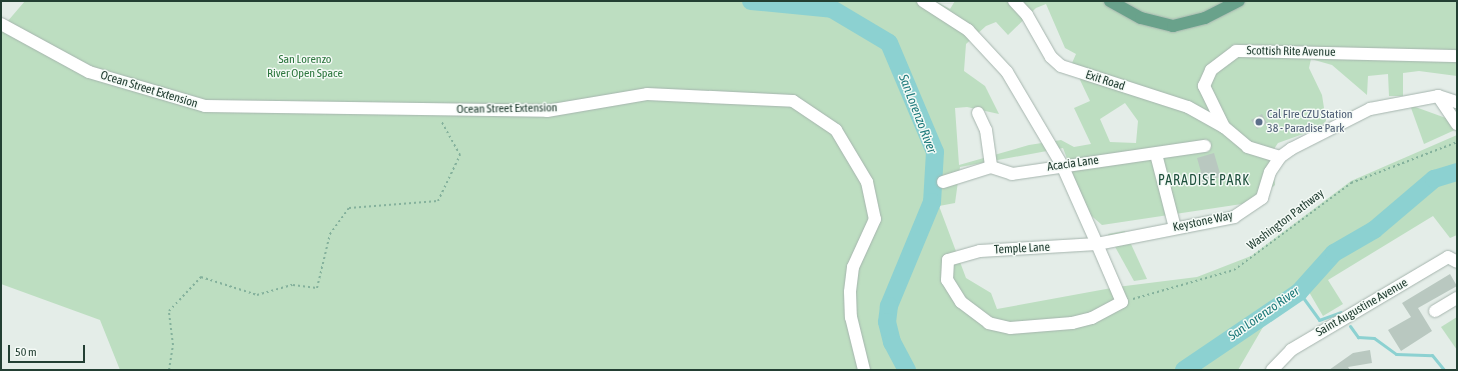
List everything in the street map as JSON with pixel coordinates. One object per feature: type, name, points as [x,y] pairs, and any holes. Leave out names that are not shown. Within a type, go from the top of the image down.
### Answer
[{"type":"main road","points":[[1110,1],[1141,18],[1173,26],[1205,18],[1239,1]]},
{"type":"street","points":[[923,1],[968,30],[1007,72],[1062,165],[1122,302]]},
{"type":"street","name":"Exit Road","points":[[1014,1],[1027,16],[1051,57],[1061,66],[1188,108],[1224,127]]},
{"type":"street","name":"Ocean Street Extension","points":[[1,24],[89,72],[204,106],[547,111],[647,94],[793,101],[836,130],[867,182],[875,219],[853,267],[850,292],[851,317],[864,370]]},
{"type":"street","name":"Scottish Rite Avenue","points":[[1280,157],[1248,146],[1224,127],[1204,86],[1210,70],[1236,51],[1457,56]]},
{"type":"street","points":[[1438,96],[1457,124]]},
{"type":"street","name":"Keystone Way","points":[[1096,244],[1234,217],[1248,210],[1262,198],[1270,172],[1280,157],[1370,109],[1438,96],[1457,102]]},
{"type":"street","points":[[943,182],[992,167],[986,130],[978,113]]},
{"type":"street","name":"Acacia Lane","points":[[992,167],[1012,174],[1062,165],[1156,154],[1205,146]]},
{"type":"street","points":[[1156,154],[1175,228]]},
{"type":"street","name":"Temple Lane","points":[[1096,244],[980,251],[948,260],[946,280],[961,302],[989,323],[1010,328],[1072,324],[1092,318],[1122,302]]},
{"type":"street","name":"Saint Augustine Avenue","points":[[1272,370],[1291,350],[1448,257],[1457,262]]},
{"type":"street","points":[[1435,311],[1457,298]]},
{"type":"path","points":[[169,370],[173,345],[169,311],[201,276],[257,295],[293,285],[317,288],[330,234],[349,208],[438,201],[460,155],[435,110]]},
{"type":"path","name":"Washington Pathway","points":[[1122,302],[1234,270],[1351,184],[1457,142]]},
{"type":"green space","name":"San Lorenzo River Open Space","points":[[25,1],[935,1],[950,9],[955,1],[1457,1],[1457,76],[1419,71],[1403,73],[1403,96],[1389,96],[1388,74],[1368,76],[1367,95],[1332,65],[1311,59],[1309,68],[1322,95],[1326,121],[1317,129],[1278,143],[1272,152],[1275,185],[1255,202],[1102,225],[1087,212],[1063,148],[960,167],[955,203],[939,206],[966,278],[991,293],[997,309],[1117,287],[1197,277],[1251,256],[1351,181],[1457,135],[1457,235],[1450,238],[1433,216],[1328,280],[1343,304],[1323,316],[1309,292],[1270,315],[1238,370],[120,370],[100,320],[1,284],[1,29]],"holes":[[[1046,4],[1065,48],[1076,54],[1072,63],[1090,101],[1074,108],[1091,144],[1074,147],[1061,140],[1029,145],[959,165],[955,108],[967,107],[999,114],[985,86],[964,71],[966,44],[986,26],[996,22],[1008,35],[1036,8]],[[1125,103],[1138,121],[1136,143],[1110,142],[1100,119]]]},
{"type":"green space","points":[[1410,105],[1454,121],[1457,129],[1424,144]]},
{"type":"green space","points":[[1125,231],[1147,279],[1134,281],[1108,234]]},
{"type":"green space","points":[[1457,317],[1457,350],[1441,327]]},
{"type":"building","name":"Cal FIre CZU Station 38 - Paradise Park","points":[[1262,114],[1267,123],[1257,129],[1251,120]]},
{"type":"building","points":[[1214,153],[1221,177],[1196,184],[1194,175],[1201,172],[1197,158]]},
{"type":"building","points":[[1450,274],[1457,286],[1418,308],[1432,331],[1401,351],[1388,330],[1411,317],[1402,303]]},
{"type":"building","points":[[1370,350],[1372,363],[1348,367],[1350,370],[1329,370],[1353,353]]},
{"type":"waterway","name":"San Lorenzo River","points":[[751,1],[832,9],[889,43],[935,152],[932,202],[889,306],[887,322],[892,342],[907,370]]},
{"type":"waterway","name":"San Lorenzo River","points":[[1184,370],[1299,292],[1334,253],[1374,230],[1434,179],[1457,172]]},
{"type":"waterway","points":[[1299,292],[1319,320],[1341,312]]},
{"type":"waterway","points":[[1350,326],[1358,337],[1374,338],[1396,354],[1432,355],[1444,370]]},
{"type":"place","name":"Cal FIre CZU Station 38 - Paradise Park","points":[[1259,122]]},
{"type":"district","name":"PARADISE PARK","points":[[1204,180]]}]
